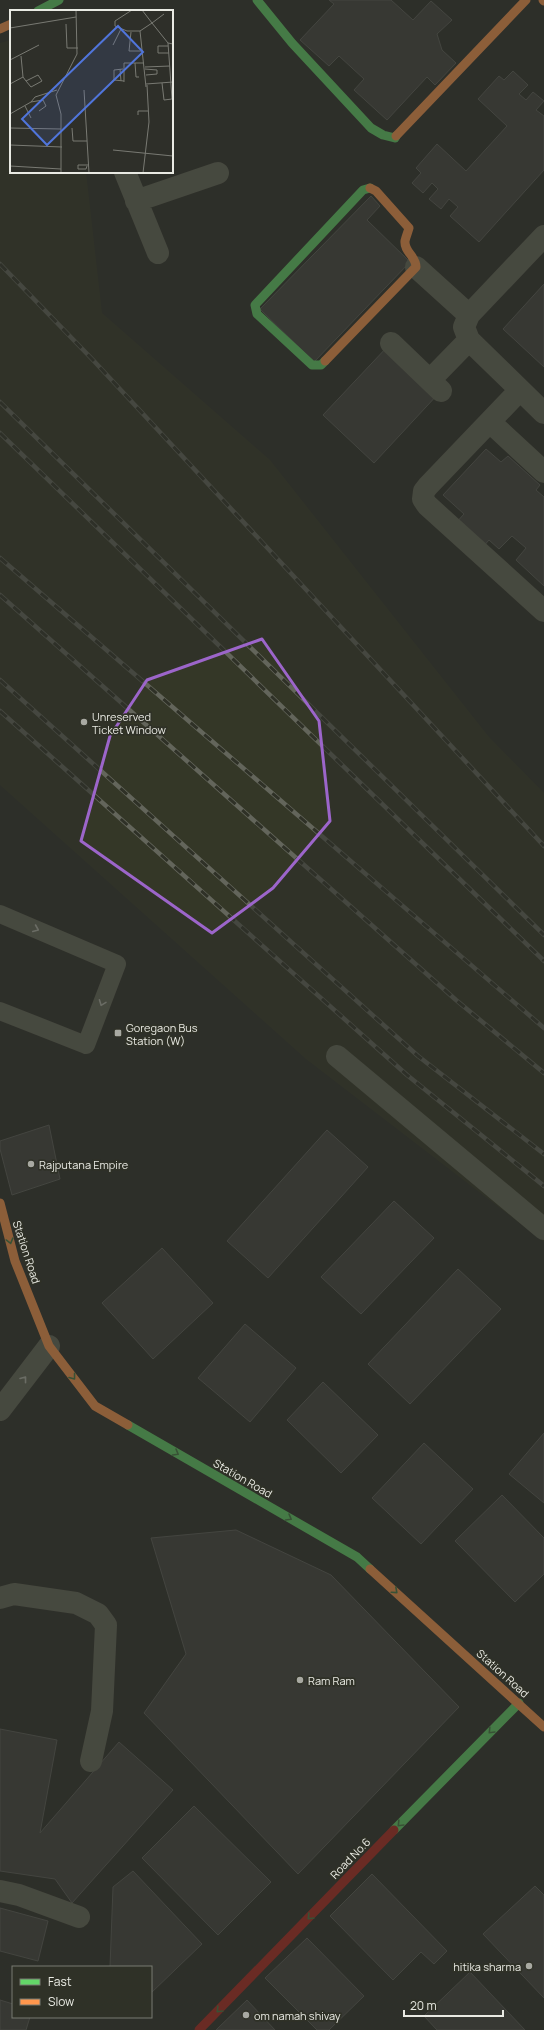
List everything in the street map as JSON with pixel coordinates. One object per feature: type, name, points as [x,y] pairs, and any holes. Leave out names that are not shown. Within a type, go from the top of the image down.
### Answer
[{"type":"street","points":[[257,0],[292,43],[371,128],[383,135],[395,138],[526,0]]},
{"type":"street","points":[[0,29],[10,24]]},
{"type":"street","points":[[125,173],[158,253]]},
{"type":"street","points":[[136,201],[218,173]]},
{"type":"street","points":[[416,267],[321,365],[312,366],[307,363],[255,310],[257,302],[366,189],[374,189],[409,228],[404,243],[406,249],[415,259],[416,267],[469,315]]},
{"type":"street","points":[[544,236],[469,315],[464,327],[470,340],[544,413]]},
{"type":"street","points":[[391,343],[436,386],[470,340]]},
{"type":"street","points":[[520,390],[428,486],[424,491],[422,499],[544,611]]},
{"type":"street","points":[[490,422],[544,472]]},
{"type":"street","points":[[337,1056],[544,1229]]},
{"type":"street","name":"Station Road","points":[[0,1203],[16,1261],[49,1346],[95,1406],[357,1557],[544,1727]]},
{"type":"street","points":[[0,1410],[49,1346]]},
{"type":"street","points":[[0,1598],[14,1594],[76,1603],[98,1614],[106,1625],[102,1711],[91,1761]]},
{"type":"street","name":"Road No.6","points":[[199,2030],[519,1703]]},
{"type":"street","points":[[0,1891],[18,1895],[79,1917]]},
{"type":"lane","points":[[0,914],[117,964],[86,1045],[0,1011]]},
{"type":"highlighted area","points":[[262,639],[319,721],[330,821],[273,888],[212,933],[81,841],[110,736],[147,680]]},
{"type":"shaded area","points":[[10,40],[10,173],[86,173],[102,313],[270,460],[489,737],[544,793],[544,1242],[306,1059],[0,785],[0,43]]},
{"type":"building","points":[[329,0],[391,0],[413,20],[431,1],[452,20],[437,34],[442,50],[456,63],[435,85],[427,77],[387,120],[354,90],[364,79],[339,56],[329,66],[300,40],[334,4]]},
{"type":"building","points":[[513,71],[528,85],[519,94],[526,100],[533,92],[544,101],[536,110],[544,116],[544,170],[479,242],[450,216],[458,207],[449,199],[441,209],[429,199],[438,189],[432,183],[423,193],[412,183],[421,173],[416,168],[437,144],[466,171],[507,126],[478,99],[499,76],[504,80]]},
{"type":"building","points":[[371,196],[380,206],[367,220],[410,262],[314,362],[260,309]]},
{"type":"building","points":[[544,284],[544,367],[503,329]]},
{"type":"building","points":[[388,346],[439,393],[374,463],[323,415]]},
{"type":"building","points":[[486,449],[501,462],[508,456],[540,485],[536,490],[544,497],[544,586],[516,560],[526,548],[512,536],[499,549],[489,540],[482,548],[455,524],[464,514],[443,495]]},
{"type":"building","name":"Rajputana Empire","points":[[49,1125],[60,1179],[12,1195],[0,1149],[0,1141]]},
{"type":"building","points":[[327,1130],[368,1167],[268,1278],[227,1241]]},
{"type":"building","points":[[394,1201],[434,1238],[361,1314],[321,1277]]},
{"type":"building","points":[[162,1248],[213,1303],[153,1359],[102,1303]]},
{"type":"building","points":[[458,1269],[501,1309],[410,1404],[368,1364]]},
{"type":"building","points":[[245,1324],[296,1368],[250,1422],[198,1378]]},
{"type":"building","points":[[323,1382],[378,1435],[341,1473],[287,1420]]},
{"type":"building","points":[[544,1433],[544,1503],[509,1474]]},
{"type":"building","points":[[424,1443],[473,1489],[421,1544],[372,1498]]},
{"type":"building","points":[[502,1495],[544,1538],[544,1574],[515,1602],[455,1541]]},
{"type":"building","name":"Ram Ram","points":[[236,1530],[331,1575],[459,1707],[298,1874],[144,1713],[186,1654],[151,1538]]},
{"type":"building","points":[[0,1729],[57,1740],[40,1833],[119,1742],[173,1790],[72,1903],[55,1879],[0,1871]]},
{"type":"building","points":[[194,1806],[271,1882],[218,1935],[142,1858]]},
{"type":"building","points":[[133,1871],[202,1944],[152,1992],[152,1966],[110,1966],[113,1887]]},
{"type":"building","points":[[372,1874],[447,1951],[434,1964],[421,1952],[393,1980],[330,1916]]},
{"type":"building","name":"hitika sharma","points":[[535,1886],[544,1895],[544,1998],[483,1934]]},
{"type":"building","points":[[0,1908],[48,1921],[38,1961],[0,1951]]},
{"type":"building","points":[[307,1938],[364,1996],[329,2030],[317,2030],[265,1978]]},
{"type":"building","points":[[470,1972],[525,2030],[437,2030],[424,2016]]},
{"type":"building","points":[[0,2000],[12,2004],[12,2018],[30,2018],[26,2030],[0,2030]]},
{"type":"building","name":"om namah shivay","points":[[247,2000],[275,2030],[216,2030]]},
{"type":"railway","points":[[0,264],[93,360],[544,846]]},
{"type":"railway","points":[[0,402],[544,935]]},
{"type":"railway","points":[[0,433],[544,961]]},
{"type":"railway","points":[[0,558],[544,1028]]},
{"type":"railway","points":[[0,595],[456,1000],[544,1073]]},
{"type":"railway","points":[[0,680],[418,1056],[544,1154]]},
{"type":"railway","points":[[0,711],[407,1075],[544,1186]]},
{"type":"traffic: fast","points":[[40,10],[59,0]]},
{"type":"traffic: fast","points":[[257,0],[292,43],[371,128],[383,135],[395,138],[396,136]]},
{"type":"traffic: fast","points":[[325,361],[321,365],[312,365],[257,314],[255,305],[363,190],[370,188]]},
{"type":"traffic: fast","points":[[128,1425],[357,1557],[370,1569]]},
{"type":"traffic: fast","points":[[394,1830],[519,1703]]},
{"type":"traffic: slow","points":[[396,136],[526,0]]},
{"type":"traffic: slow","points":[[0,29],[10,24]]},
{"type":"traffic: slow","points":[[325,361],[416,267],[414,260],[405,245],[409,228],[376,191],[370,188]]},
{"type":"traffic: slow","points":[[0,1203],[15,1261],[49,1346],[95,1406],[128,1425]]},
{"type":"traffic: slow","points":[[370,1569],[544,1727]]},
{"type":"traffic: jam","points":[[199,2030],[394,1830]]},
{"type":"place","name":"Unreserved Ticket Window","points":[[84,722]]},
{"type":"place","name":"Goregaon Bus Station (W)","points":[[118,1033]]},
{"type":"place","name":"Rajputana Empire","points":[[31,1164]]},
{"type":"place","name":"Ram Ram","points":[[300,1680]]},
{"type":"place","name":"hitika sharma","points":[[529,1966]]},
{"type":"place","name":"om namah shivay","points":[[246,2015]]}]
